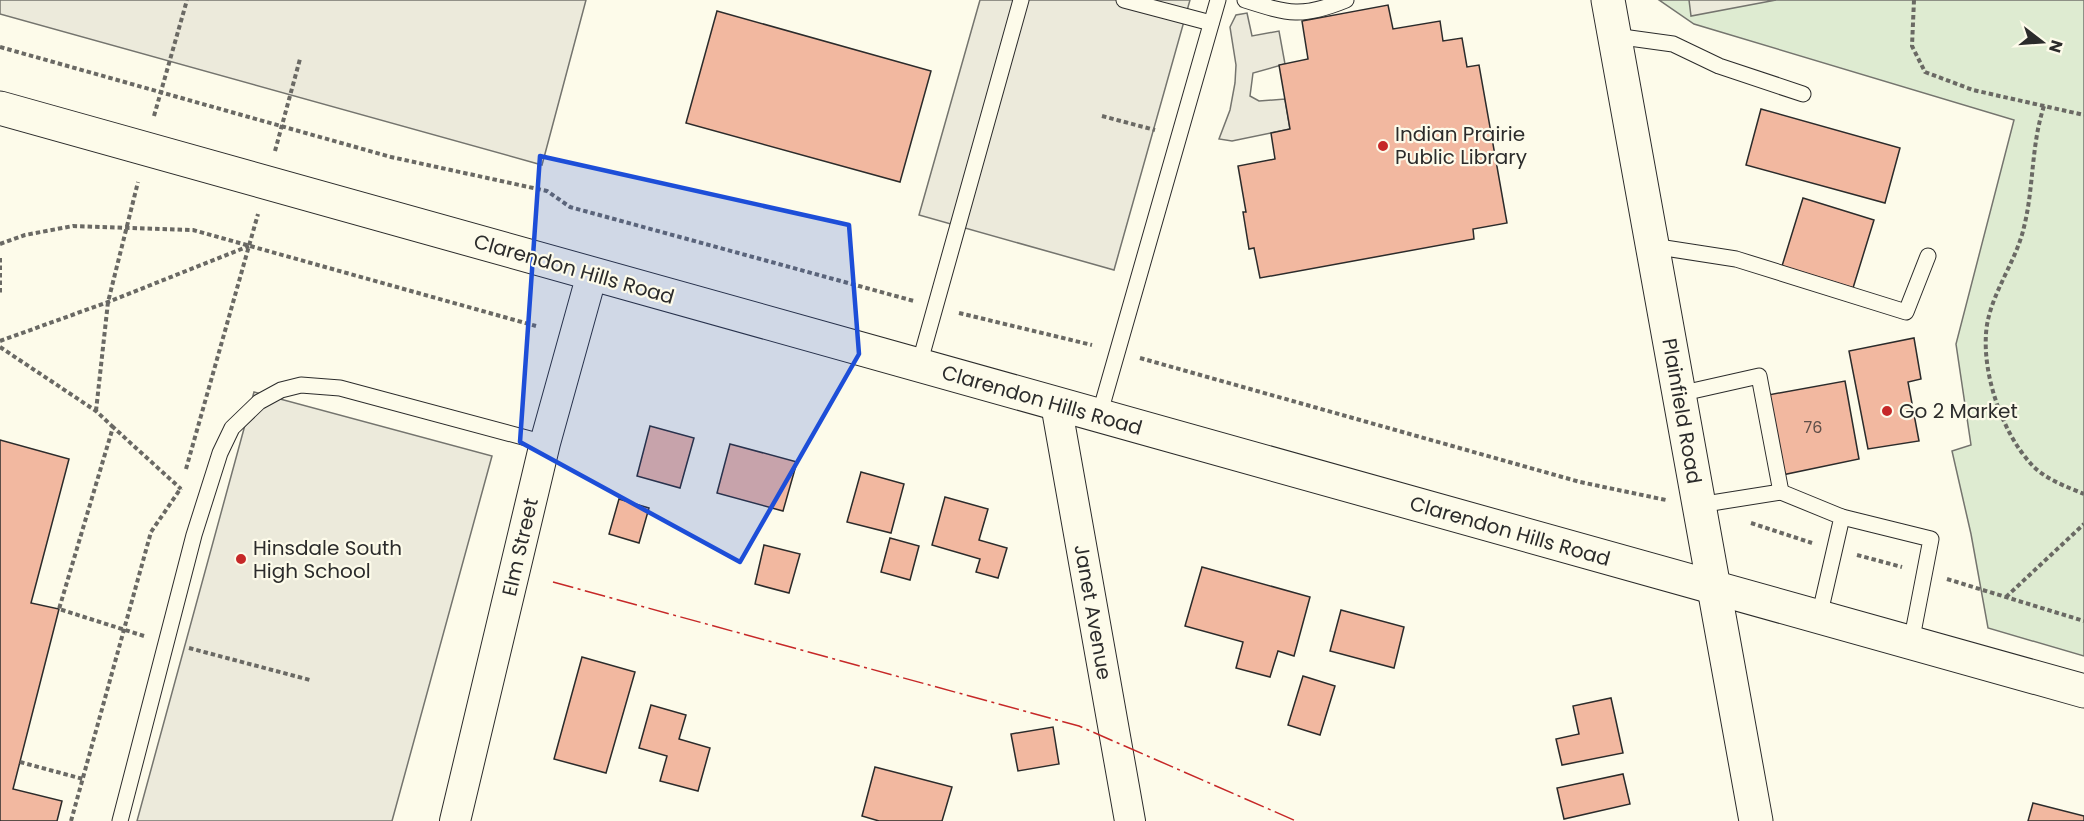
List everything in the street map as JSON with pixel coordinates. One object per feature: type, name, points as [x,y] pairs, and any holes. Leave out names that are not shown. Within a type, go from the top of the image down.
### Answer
[{"type":"street","name":"Plainfield Road","points":[[1608,0],[1756,821]]},
{"type":"street","name":"Clarendon Hills Road","points":[[0,108],[2084,691]]},
{"type":"street","name":"Elm Street","points":[[455,821],[545,443],[592,274]]},
{"type":"street","name":"Janet Avenue","points":[[1056,404],[1130,821]]},
{"type":"lane","points":[[918,365],[1021,0]]},
{"type":"lane","points":[[1124,0],[1211,23]]},
{"type":"lane","points":[[1099,416],[1218,0]]},
{"type":"lane","points":[[1245,0],[1289,14],[1327,8],[1346,0]]},
{"type":"lane","points":[[1615,36],[1672,44],[1719,66],[1803,94]]},
{"type":"lane","points":[[1652,246],[1736,259],[1906,312],[1928,256]]},
{"type":"lane","points":[[1679,394],[1759,376],[1780,492]]},
{"type":"lane","points":[[120,821],[194,535],[220,453],[232,428],[259,402],[281,390],[301,385],[340,388],[545,443]]},
{"type":"lane","points":[[1699,505],[1780,492],[1842,517],[1931,539],[1911,643]]},
{"type":"lane","points":[[1819,617],[1842,517]]},
{"type":"path","points":[[96,411],[108,302],[161,91],[187,0]]},
{"type":"path","points":[[1914,0],[1912,46],[1925,72],[1973,90],[2084,115]]},
{"type":"path","points":[[0,47],[391,157],[548,191],[570,207],[936,307],[1092,345]]},
{"type":"path","points":[[71,821],[151,532],[181,489],[300,59]]},
{"type":"path","points":[[2044,106],[2035,133],[2033,178],[2024,227],[2014,261],[1994,303],[1986,333],[1988,366],[1998,406],[2013,438],[2033,466],[2065,486],[2084,494]]},
{"type":"path","points":[[1102,116],[1162,132]]},
{"type":"path","points":[[0,244],[26,235],[73,226],[193,231],[536,326]]},
{"type":"path","points":[[0,341],[108,302],[249,246]]},
{"type":"path","points":[[0,258],[0,295]]},
{"type":"path","points":[[0,347],[96,411],[181,489]]},
{"type":"path","points":[[1136,357],[1580,482],[1658,497]]},
{"type":"path","points":[[113,427],[59,609],[124,631],[310,680]]},
{"type":"path","points":[[2006,597],[2084,524]]},
{"type":"path","points":[[20,762],[83,779]]},
{"type":"highlighted area","points":[[540,156],[849,225],[859,354],[740,562],[520,442]]},
{"type":"green space","points":[[1659,0],[2084,0],[2084,656],[1988,628],[1971,534],[1952,451],[1971,445],[1956,344],[2014,120],[1694,24]]},
{"type":"shaded area","points":[[0,0],[586,0],[542,165],[0,14]]},
{"type":"shaded area","points":[[980,0],[1190,0],[1114,270],[919,215]]},
{"type":"shaded area","points":[[1689,0],[1776,0],[1691,16]]},
{"type":"shaded area","points":[[1247,13],[1252,36],[1279,31],[1285,64],[1253,73],[1250,96],[1259,101],[1285,99],[1290,129],[1232,141],[1219,139],[1230,110],[1235,83],[1236,65],[1230,27],[1236,15]]},
{"type":"shaded area","points":[[254,392],[492,456],[392,821],[137,821]]},
{"type":"building","name":"Indian Prairie Public Library","points":[[1388,5],[1393,29],[1440,21],[1443,41],[1462,38],[1467,67],[1479,65],[1507,223],[1473,229],[1474,239],[1260,278],[1254,248],[1249,249],[1243,212],[1246,212],[1238,166],[1275,159],[1271,133],[1290,129],[1279,65],[1308,59],[1302,21]]},
{"type":"building","points":[[717,11],[931,71],[900,182],[686,123]]},
{"type":"building","points":[[1761,109],[1900,148],[1885,203],[1746,165]]},
{"type":"building","points":[[1803,198],[1874,220],[1853,288],[1782,266]]},
{"type":"building","name":"Go 2 Market","points":[[1914,338],[1921,379],[1908,382],[1919,441],[1868,449],[1849,351]]},
{"type":"building","points":[[1845,381],[1859,459],[1782,475],[1768,395]]},
{"type":"building","points":[[650,426],[694,438],[680,488],[637,476]]},
{"type":"building","points":[[0,440],[69,459],[31,603],[59,609],[13,789],[62,801],[57,821],[0,821]]},
{"type":"building","points":[[730,444],[797,462],[783,511],[717,493]]},
{"type":"building","points":[[861,472],[904,484],[891,533],[847,522]]},
{"type":"building","points":[[945,497],[988,509],[979,540],[1007,548],[998,578],[976,572],[980,559],[932,545]]},
{"type":"building","points":[[619,499],[649,508],[639,543],[609,534]]},
{"type":"building","points":[[890,538],[919,546],[910,580],[881,572]]},
{"type":"building","points":[[764,545],[800,554],[789,593],[755,584]]},
{"type":"building","points":[[1202,567],[1310,597],[1294,656],[1278,651],[1270,677],[1236,668],[1243,642],[1185,626]]},
{"type":"building","points":[[1341,610],[1404,627],[1394,668],[1330,651]]},
{"type":"building","points":[[582,657],[635,672],[606,773],[554,759]]},
{"type":"building","points":[[1303,676],[1335,686],[1320,735],[1288,725]]},
{"type":"building","points":[[1611,698],[1623,753],[1562,765],[1556,739],[1579,734],[1573,706]]},
{"type":"building","points":[[651,705],[686,715],[679,739],[710,748],[698,791],[660,781],[667,756],[639,748]]},
{"type":"building","points":[[1053,727],[1059,764],[1018,771],[1011,734]]},
{"type":"building","points":[[875,767],[952,787],[942,821],[879,821],[862,816]]},
{"type":"building","points":[[1623,774],[1630,804],[1564,819],[1557,788]]},
{"type":"building","points":[[2033,803],[2084,816],[2084,821],[2028,821]]},
{"type":"power","points":[[553,582],[1079,726],[1296,821]]},
{"type":"place","name":"Indian Prairie Public Library","points":[[1383,146]]},
{"type":"place","name":"Go 2 Market","points":[[1887,411]]},
{"type":"place","name":"Hinsdale South High School","points":[[241,559]]}]
